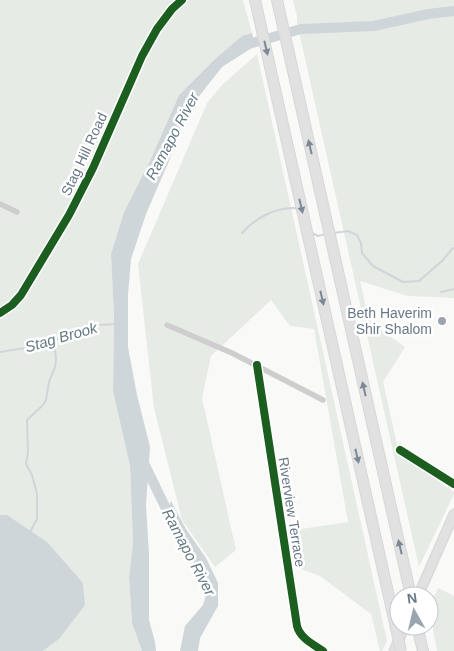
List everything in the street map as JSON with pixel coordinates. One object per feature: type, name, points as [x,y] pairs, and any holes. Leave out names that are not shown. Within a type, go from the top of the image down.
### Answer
[{"type":"highway","points":[[255,0],[311,250],[390,586]]},
{"type":"highway","points":[[277,0],[411,586]]},
{"type":"highway","points":[[400,636],[401,651]]},
{"type":"highway","points":[[419,636],[423,651]]},
{"type":"main road","points":[[418,586],[454,514]]},
{"type":"main road","points":[[394,651],[398,636]]},
{"type":"street","name":"Stag Hill Road","points":[[0,313],[12,306],[21,295],[69,215],[94,168],[142,56],[172,9],[182,0]]},
{"type":"street","points":[[0,204],[17,212]]},
{"type":"street","points":[[167,325],[232,353],[323,400]]},
{"type":"street","name":"Riverview Terrace","points":[[257,366],[297,629],[303,637],[323,651]]},
{"type":"street","points":[[400,450],[454,484]]},
{"type":"shaded area","points":[[0,0],[243,0],[252,33],[242,36],[216,58],[179,95],[150,161],[124,212],[111,254],[114,318],[113,391],[130,466],[133,543],[129,577],[132,623],[142,651],[43,651],[59,639],[84,593],[83,583],[7,515],[0,515]]},
{"type":"shaded area","points":[[293,0],[454,0],[454,298],[408,296],[360,281],[369,321],[405,347],[383,382],[399,453],[454,492],[419,567],[297,23]]},
{"type":"shaded area","points":[[257,54],[387,641],[382,651],[380,651],[371,614],[320,576],[287,564],[281,532],[348,522],[314,329],[290,326],[271,300],[211,356],[202,398],[236,550],[215,567],[182,520],[154,408],[138,264],[207,103],[223,84]]},
{"type":"shaded area","points":[[439,588],[454,596],[454,651],[437,651],[434,636],[439,636]]},
{"type":"water","points":[[252,33],[255,46],[222,67],[186,113],[169,161],[146,214],[131,259],[128,295],[128,347],[137,395],[150,447],[146,505],[149,554],[149,620],[156,651],[142,651],[132,623],[129,577],[133,543],[130,466],[113,391],[114,318],[111,254],[124,212],[150,161],[179,95],[216,58],[242,36]]},
{"type":"water","points":[[171,501],[186,529],[206,558],[218,583],[218,606],[200,638],[198,651],[180,651],[185,626],[203,605],[207,591],[200,574],[165,515]]},
{"type":"water","points":[[0,515],[7,515],[47,542],[83,583],[85,605],[59,639],[43,651],[0,651]]},
{"type":"waterway","name":"Ramapo River","points":[[242,47],[301,29],[374,26],[428,14],[454,11]]},
{"type":"waterway","points":[[242,233],[260,218],[281,209],[296,208],[299,215]]},
{"type":"waterway","points":[[333,233],[348,231],[357,235],[361,243],[362,253],[373,266],[403,282],[419,281],[454,248]]},
{"type":"waterway","points":[[312,233],[318,236],[326,234]]},
{"type":"waterway","points":[[441,292],[454,289]]},
{"type":"waterway","name":"Stag Brook","points":[[0,352],[37,346],[98,325],[116,324]]},
{"type":"waterway","points":[[30,532],[37,519],[37,494],[32,475],[26,464],[28,452],[27,420],[46,400],[49,382],[55,367],[54,341]]},
{"type":"waterway","name":"Ramapo River","points":[[142,459],[172,521]]},
{"type":"cycle path","points":[[0,313],[12,305],[21,295],[69,215],[93,168],[142,56],[157,29],[172,9],[182,0]]},
{"type":"cycle path","points":[[257,365],[297,626],[304,637],[323,651]]},
{"type":"cycle path","points":[[400,450],[454,484]]},
{"type":"place","name":"Beth Haverim Shir Shalom","points":[[442,321]]}]
